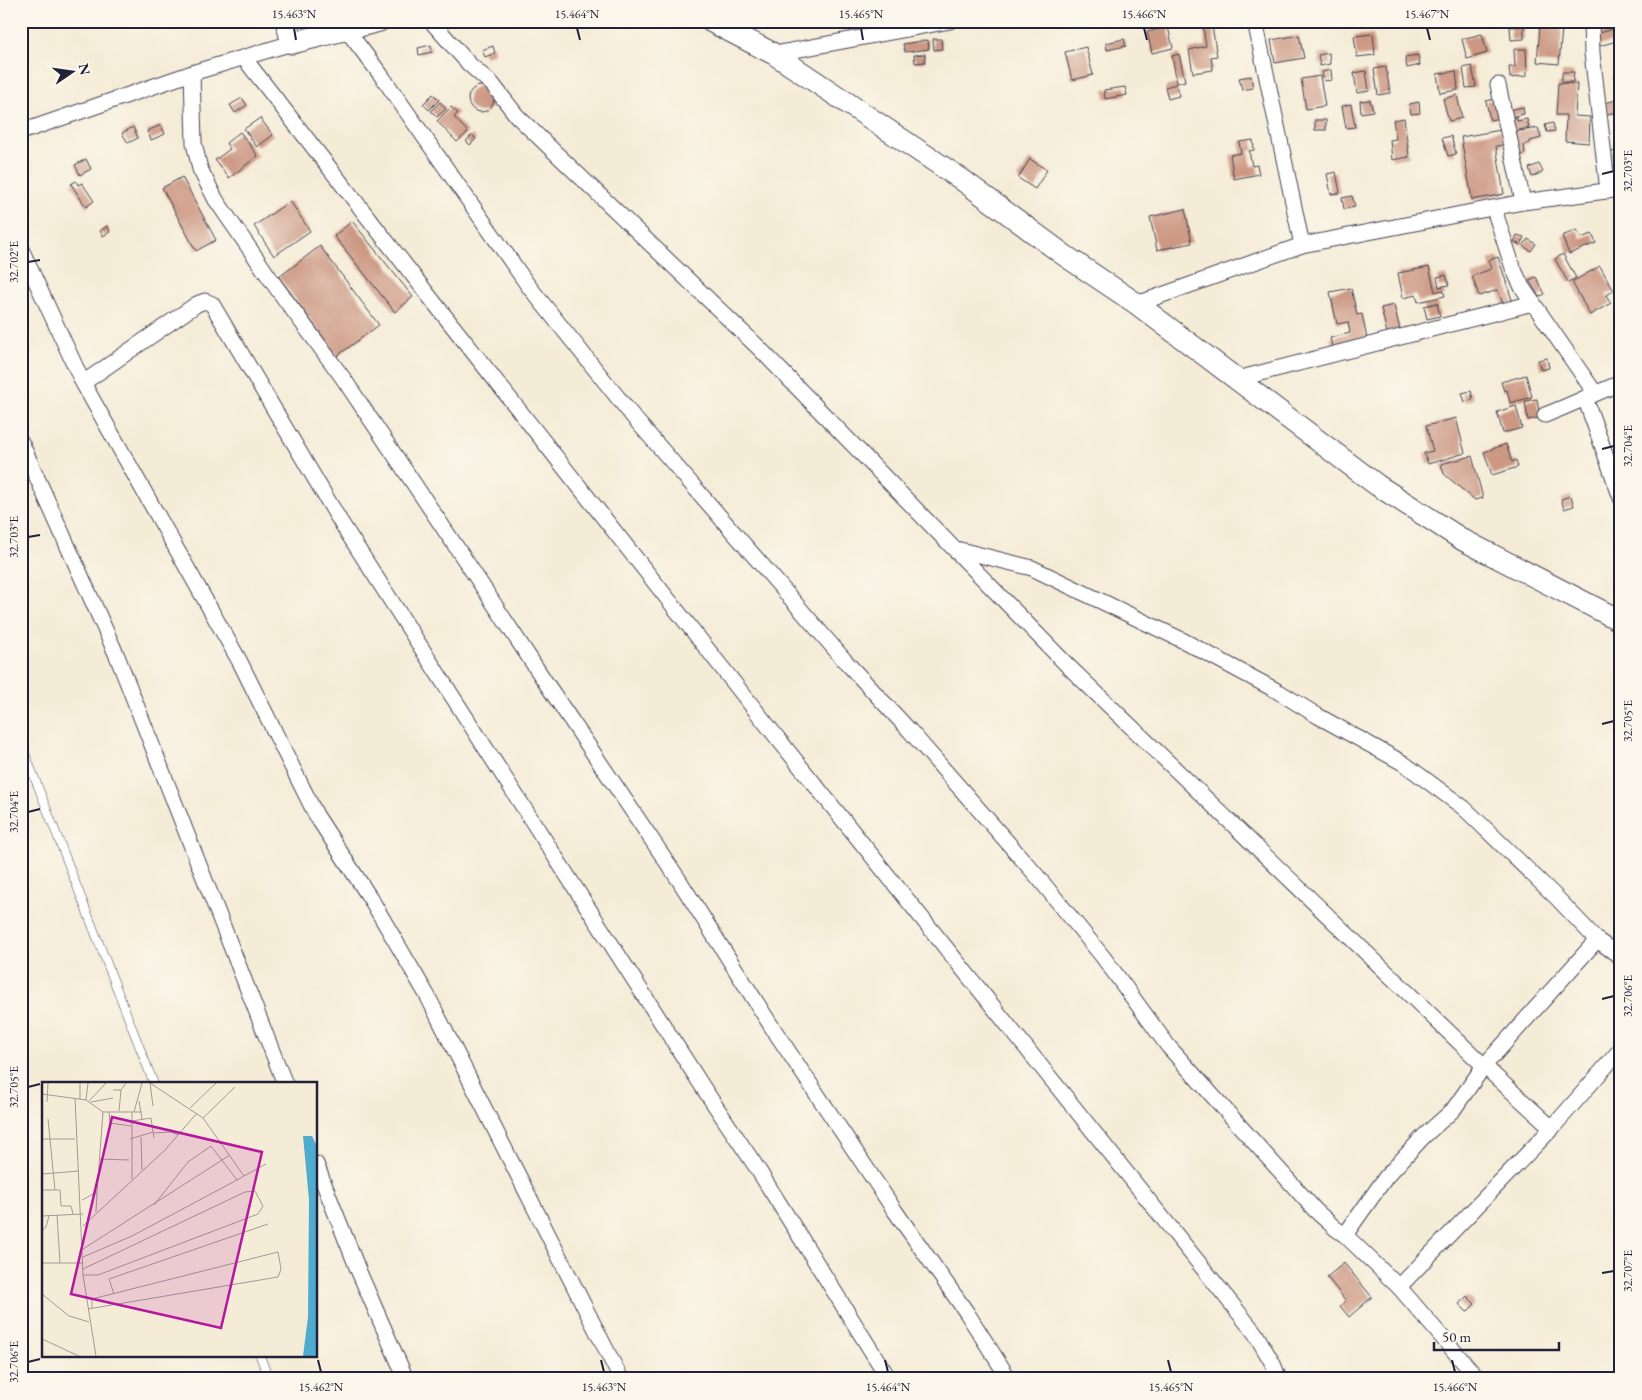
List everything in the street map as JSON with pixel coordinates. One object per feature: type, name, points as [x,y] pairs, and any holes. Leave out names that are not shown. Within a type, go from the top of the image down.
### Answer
[{"type":"street","points":[[286,21],[292,43]]},
{"type":"street","points":[[21,132],[192,73],[292,43],[379,21]]},
{"type":"street","points":[[431,21],[469,64],[493,85],[518,116],[758,347],[1075,673],[1484,1066],[1552,1128]]},
{"type":"street","points":[[710,21],[774,54],[961,179],[1064,255],[1137,304],[1377,484],[1463,540],[1621,621]]},
{"type":"street","points":[[774,54],[950,21]]},
{"type":"street","points":[[1255,21],[1302,245]]},
{"type":"street","points":[[1137,304],[1302,245],[1523,202],[1614,190],[1592,53],[1591,21]]},
{"type":"street","points":[[346,29],[382,75],[527,284],[635,419],[840,656],[910,731],[1037,876],[1103,956],[1168,1046],[1315,1210],[1336,1229],[1346,1235],[1399,1288],[1478,1379]]},
{"type":"street","points":[[244,58],[768,727],[1255,1333],[1273,1364],[1279,1379]]},
{"type":"street","points":[[192,73],[194,143],[200,169],[216,200],[276,287],[343,378],[679,880],[770,1024],[895,1211],[967,1313],[1009,1379]]},
{"type":"street","points":[[1498,85],[1523,202]]},
{"type":"street","points":[[1494,209],[1513,268],[1522,287],[1590,395],[1621,498]]},
{"type":"street","points":[[21,249],[82,383],[240,662],[316,815],[372,901],[427,995],[622,1379]]},
{"type":"street","points":[[82,383],[197,304],[205,301],[212,304],[340,521],[706,1092],[757,1168],[890,1379]]},
{"type":"street","points":[[1236,379],[1532,303]]},
{"type":"street","points":[[1545,415],[1574,404],[1590,395],[1621,384]]},
{"type":"street","points":[[21,442],[117,656],[284,1082]]},
{"type":"street","points":[[956,549],[1032,568],[1184,641],[1403,763],[1464,808],[1558,898],[1597,940],[1621,958]]},
{"type":"street","points":[[1346,1235],[1386,1177],[1424,1136],[1454,1110],[1484,1066],[1597,940]]},
{"type":"street","points":[[1399,1288],[1552,1128],[1621,1049]]},
{"type":"street","points":[[318,1169],[359,1272],[406,1379]]},
{"type":"lane","points":[[21,743],[153,1082]]},
{"type":"lane","points":[[261,1358],[269,1379]]},
{"type":"building","points":[[872,21],[874,29],[865,32],[863,23]]},
{"type":"building","points":[[893,21],[895,28],[879,32],[877,22]]},
{"type":"building","points":[[1601,21],[1613,21],[1614,24],[1602,27]]},
{"type":"building","points":[[1212,26],[1217,56],[1211,57],[1213,70],[1193,73],[1189,50],[1206,46],[1203,28]]},
{"type":"building","points":[[1524,26],[1524,39],[1511,40],[1510,27]]},
{"type":"building","points":[[1540,26],[1562,28],[1559,64],[1537,62]]},
{"type":"building","points":[[1168,27],[1173,48],[1152,53],[1147,32]]},
{"type":"building","points":[[1613,29],[1617,41],[1599,46],[1596,34]]},
{"type":"building","points":[[1373,34],[1375,55],[1357,57],[1354,36]]},
{"type":"building","points":[[1482,34],[1487,53],[1467,59],[1462,39]]},
{"type":"building","points":[[1299,35],[1304,58],[1275,63],[1271,40]]},
{"type":"building","points":[[933,39],[941,39],[942,49],[934,50]]},
{"type":"building","points":[[1124,39],[1126,46],[1107,50],[1106,43]]},
{"type":"building","points":[[928,40],[929,49],[905,52],[903,44]]},
{"type":"building","points":[[431,45],[432,52],[419,55],[418,48]]},
{"type":"building","points":[[493,46],[495,53],[485,57],[482,50]]},
{"type":"building","points":[[1086,47],[1093,75],[1072,80],[1065,52]]},
{"type":"building","points":[[1514,49],[1526,49],[1527,76],[1510,78],[1509,67],[1515,67]]},
{"type":"building","points":[[1329,53],[1330,64],[1320,66],[1318,55]]},
{"type":"building","points":[[925,54],[925,62],[915,63],[914,55]]},
{"type":"building","points":[[1179,54],[1185,81],[1177,83],[1172,56]]},
{"type":"building","points":[[1418,55],[1420,65],[1407,68],[1405,57]]},
{"type":"building","points":[[1472,66],[1476,87],[1466,88],[1463,68]]},
{"type":"building","points":[[1386,67],[1390,93],[1378,95],[1374,69]]},
{"type":"building","points":[[1331,70],[1332,80],[1324,81],[1322,72]]},
{"type":"building","points":[[1366,71],[1369,91],[1357,93],[1354,73]]},
{"type":"building","points":[[1456,71],[1458,90],[1440,93],[1437,74]]},
{"type":"building","points":[[1562,72],[1574,72],[1573,82],[1562,82]]},
{"type":"building","points":[[1621,75],[1621,85],[1616,86],[1614,77]]},
{"type":"building","points":[[1251,76],[1253,88],[1242,90],[1239,78]]},
{"type":"building","points":[[1320,76],[1325,106],[1306,109],[1301,79]]},
{"type":"building","points":[[1558,83],[1577,84],[1575,116],[1590,117],[1589,143],[1565,141],[1566,115],[1556,115]]},
{"type":"building","points":[[1176,84],[1179,96],[1168,99],[1165,87]]},
{"type":"building","points":[[481,86],[490,90],[494,99],[490,108],[481,112],[472,108],[468,99],[472,90]]},
{"type":"building","points":[[1125,87],[1127,95],[1105,99],[1104,90]]},
{"type":"building","points":[[433,94],[439,100],[429,110],[423,104]]},
{"type":"building","points":[[1457,95],[1462,118],[1449,121],[1443,99]]},
{"type":"building","points":[[242,98],[247,105],[235,113],[230,105]]},
{"type":"building","points":[[1495,99],[1499,118],[1490,120],[1486,101]]},
{"type":"building","points":[[1370,100],[1373,111],[1361,113],[1360,101]]},
{"type":"building","points":[[1616,100],[1618,112],[1607,114],[1605,103]]},
{"type":"building","points":[[440,102],[446,109],[437,117],[431,111]]},
{"type":"building","points":[[1419,102],[1420,113],[1411,114],[1409,104]]},
{"type":"building","points":[[1351,104],[1355,127],[1346,128],[1342,106]]},
{"type":"building","points":[[451,107],[458,113],[454,117],[468,132],[457,142],[437,121]]},
{"type":"building","points":[[1523,107],[1524,114],[1510,117],[1509,110]]},
{"type":"building","points":[[1517,117],[1517,121],[1527,119],[1529,128],[1513,131],[1510,118]]},
{"type":"building","points":[[260,118],[273,135],[257,147],[244,129]]},
{"type":"building","points":[[1404,118],[1409,157],[1392,160],[1390,140],[1396,139],[1393,120]]},
{"type":"building","points":[[1315,120],[1326,120],[1326,130],[1315,130]]},
{"type":"building","points":[[1553,123],[1555,131],[1547,132],[1545,125]]},
{"type":"building","points":[[161,125],[165,134],[151,140],[147,131]]},
{"type":"building","points":[[133,127],[138,138],[128,143],[122,133]]},
{"type":"building","points":[[1538,128],[1541,138],[1524,145],[1525,154],[1518,155],[1514,132]]},
{"type":"building","points":[[1501,130],[1504,145],[1496,146],[1504,194],[1472,200],[1461,137]]},
{"type":"building","points":[[240,132],[258,156],[229,178],[215,160],[230,149],[226,143]]},
{"type":"building","points":[[472,135],[476,139],[470,145],[466,141]]},
{"type":"building","points":[[1451,136],[1456,154],[1448,156],[1442,138]]},
{"type":"building","points":[[1253,140],[1254,150],[1249,151],[1252,166],[1257,165],[1259,174],[1234,179],[1230,155],[1241,153],[1239,142]]},
{"type":"building","points":[[1620,151],[1621,173],[1614,174],[1611,152]]},
{"type":"building","points":[[86,159],[91,169],[80,175],[75,165]]},
{"type":"building","points":[[1030,159],[1047,170],[1035,189],[1018,178]]},
{"type":"building","points":[[1539,164],[1543,172],[1532,177],[1529,168]]},
{"type":"building","points":[[1336,172],[1340,193],[1331,194],[1327,174]]},
{"type":"building","points":[[182,177],[216,240],[196,251],[162,188]]},
{"type":"building","points":[[76,181],[78,185],[82,183],[94,201],[86,207],[71,184]]},
{"type":"building","points":[[1352,196],[1355,207],[1344,209],[1342,198]]},
{"type":"building","points":[[290,201],[310,231],[274,256],[254,226]]},
{"type":"building","points":[[1185,209],[1192,243],[1157,250],[1150,217]]},
{"type":"building","points":[[352,221],[413,297],[395,312],[334,236]]},
{"type":"building","points":[[107,226],[110,232],[103,236],[100,231]]},
{"type":"building","points":[[1577,230],[1581,238],[1592,234],[1596,243],[1569,254],[1562,236]]},
{"type":"building","points":[[1517,235],[1524,237],[1521,245],[1514,242]]},
{"type":"building","points":[[1528,239],[1536,244],[1531,251],[1523,246]]},
{"type":"building","points":[[320,246],[379,325],[337,356],[279,277]]},
{"type":"building","points":[[1563,254],[1576,278],[1568,282],[1555,259]]},
{"type":"building","points":[[1498,257],[1513,303],[1504,307],[1498,290],[1479,296],[1472,276],[1491,269],[1488,260]]},
{"type":"building","points":[[1600,266],[1614,291],[1606,295],[1611,303],[1590,315],[1572,282]]},
{"type":"building","points":[[1429,267],[1435,292],[1443,290],[1445,296],[1418,302],[1416,295],[1403,298],[1398,273]]},
{"type":"building","points":[[1446,275],[1449,285],[1439,287],[1437,277]]},
{"type":"building","points":[[1536,277],[1545,294],[1539,297],[1529,280]]},
{"type":"building","points":[[1351,288],[1357,315],[1362,314],[1367,339],[1332,347],[1330,338],[1350,333],[1348,322],[1337,324],[1330,292]]},
{"type":"building","points":[[1437,303],[1440,316],[1427,319],[1424,306]]},
{"type":"building","points":[[1394,305],[1400,330],[1387,333],[1381,308]]},
{"type":"building","points":[[1547,358],[1549,368],[1541,370],[1538,360]]},
{"type":"building","points":[[1526,375],[1532,397],[1510,403],[1507,390],[1504,391],[1501,382]]},
{"type":"building","points":[[1471,391],[1473,399],[1465,402],[1462,393]]},
{"type":"building","points":[[1537,399],[1540,418],[1528,420],[1525,401]]},
{"type":"building","points":[[1516,406],[1522,428],[1503,433],[1497,412]]},
{"type":"building","points":[[1456,418],[1465,453],[1428,464],[1424,453],[1433,451],[1426,426]]},
{"type":"building","points":[[1506,444],[1512,462],[1516,460],[1518,467],[1492,475],[1484,452]]},
{"type":"building","points":[[1472,456],[1483,498],[1475,500],[1444,474],[1441,464]]},
{"type":"building","points":[[1571,496],[1574,506],[1564,509],[1561,499]]},
{"type":"building","points":[[1344,1263],[1372,1297],[1349,1317],[1340,1306],[1346,1301],[1327,1277]]},
{"type":"building","points":[[1467,1296],[1475,1304],[1467,1312],[1459,1304]]}]
